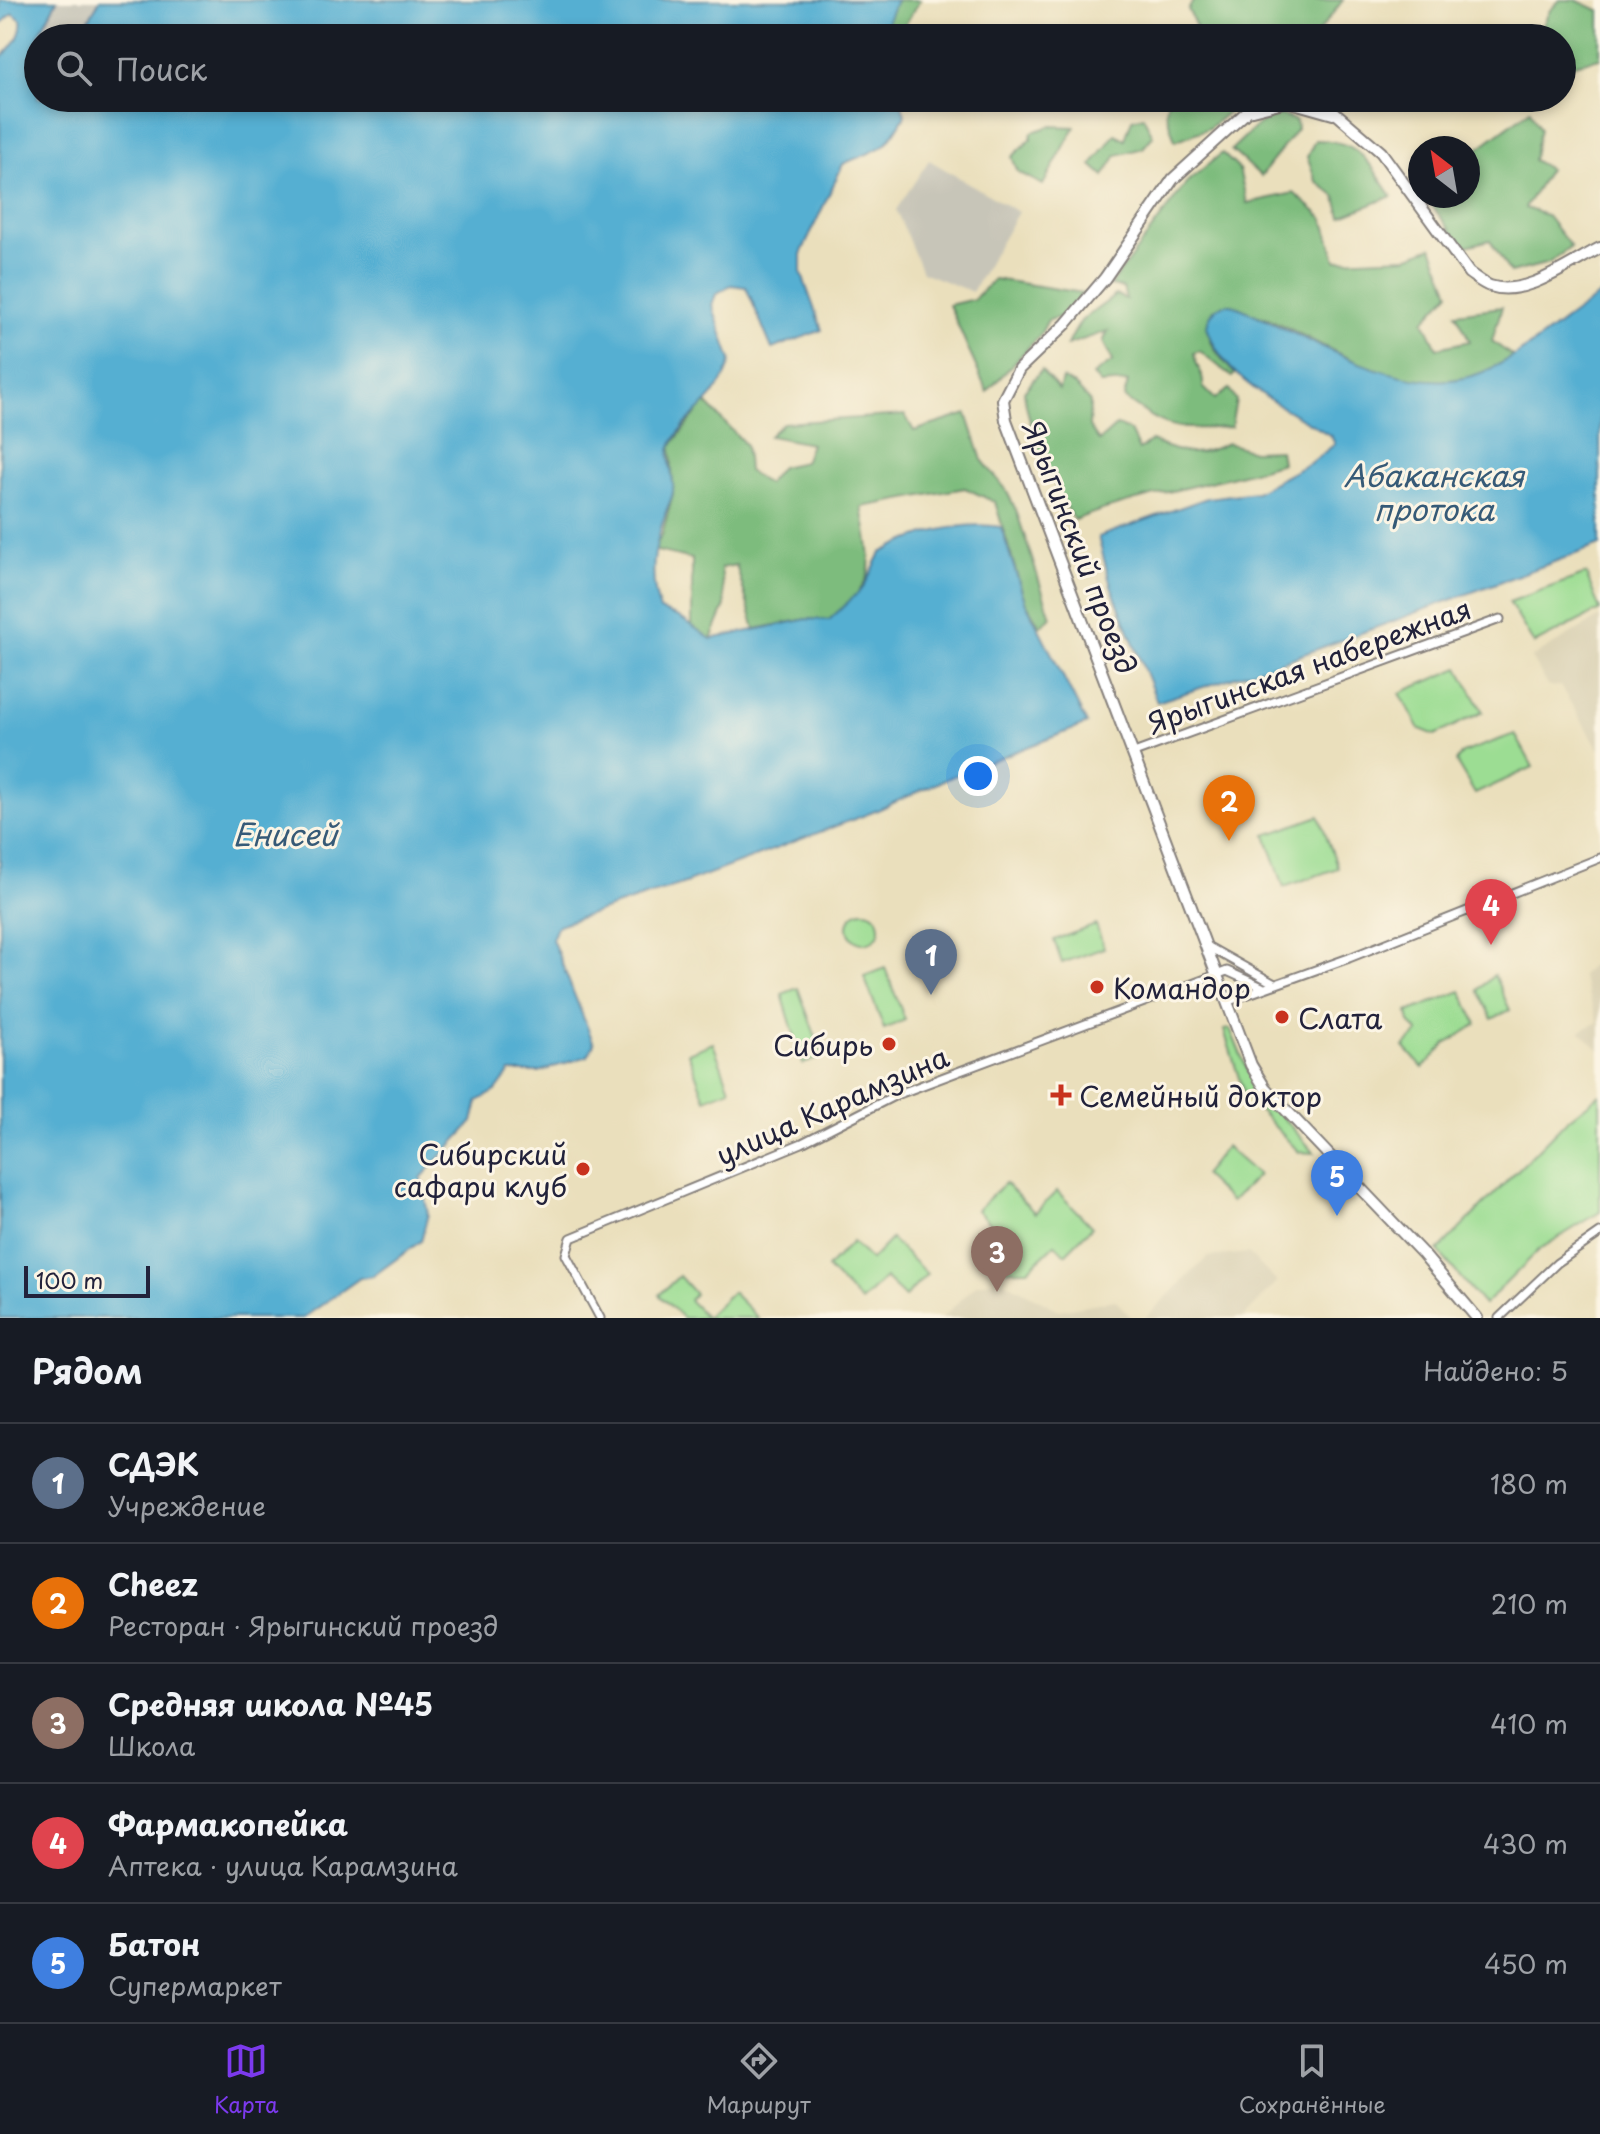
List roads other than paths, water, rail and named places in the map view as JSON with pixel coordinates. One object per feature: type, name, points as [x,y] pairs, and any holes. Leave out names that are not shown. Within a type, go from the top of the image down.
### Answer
[{"type":"main road","name":"Ярыгинский проезд","points":[[1244,112],[1173,179],[1105,278],[1066,324],[1019,369],[1003,400],[1006,420],[1251,1065],[1265,1088],[1423,1254],[1477,1318]]},
{"type":"main road","name":"Ярыгинский проезд","points":[[1323,112],[1342,118]]},
{"type":"main road","name":"Ярыгинский проезд","points":[[1335,112],[1381,152],[1469,273],[1489,286],[1508,289],[1535,281],[1600,248]]},
{"type":"street","name":"Ярыгинская набережная","points":[[1134,753],[1500,619]]},
{"type":"street","points":[[1229,1001],[1349,958],[1600,858]]},
{"type":"street","points":[[1207,946],[1273,983]]},
{"type":"street","points":[[1218,974],[1230,971],[1262,987]]},
{"type":"street","name":"улица Карамзина","points":[[600,1318],[566,1255],[571,1238],[802,1143],[896,1095],[1218,974]]},
{"type":"street","points":[[1499,1318],[1557,1263],[1600,1233]]},
{"type":"water","name":"Енисей","points":[[0,0],[57,0],[44,24],[24,24],[24,112],[904,112],[898,128],[885,144],[843,164],[801,254],[801,272],[822,330],[772,349],[746,287],[731,285],[716,294],[712,305],[731,360],[720,386],[679,432],[670,449],[673,492],[654,562],[656,598],[660,610],[679,617],[711,639],[807,619],[829,620],[863,588],[881,553],[939,530],[970,525],[1001,527],[1025,601],[1087,724],[960,773],[873,812],[685,883],[558,925],[552,939],[594,1044],[588,1056],[539,1072],[510,1072],[496,1091],[478,1101],[473,1122],[421,1178],[428,1214],[421,1241],[373,1276],[360,1278],[303,1318],[0,1318],[0,58],[15,41],[21,20],[13,13],[0,25]]},
{"type":"water","points":[[100,0],[896,0],[887,24],[86,24]]},
{"type":"water","name":"Абаканская протока","points":[[1600,295],[1600,545],[1293,658],[1157,702],[1111,586],[1098,537],[1207,498],[1256,492],[1312,462],[1335,444],[1331,436],[1257,391],[1226,363],[1207,326],[1215,309],[1231,304],[1322,347],[1389,373],[1422,379],[1454,380],[1499,365]]},
{"type":"place","name":"Cheez","points":[[1229,841]]},
{"type":"place","name":"Фармакопейка","points":[[1491,945]]},
{"type":"place","name":"Командор","points":[[1097,987]]},
{"type":"place","name":"СДЭК","points":[[931,995]]},
{"type":"place","name":"Слата","points":[[1282,1017]]},
{"type":"place","name":"Сибирь","points":[[889,1044]]},
{"type":"place","name":"Семейный доктор","points":[[1061,1095]]},
{"type":"place","name":"Сибирский сафари клуб","points":[[583,1169]]},
{"type":"place","name":"Батон","points":[[1337,1216]]},
{"type":"place","name":"Средняя школа №45","points":[[997,1292]]}]
